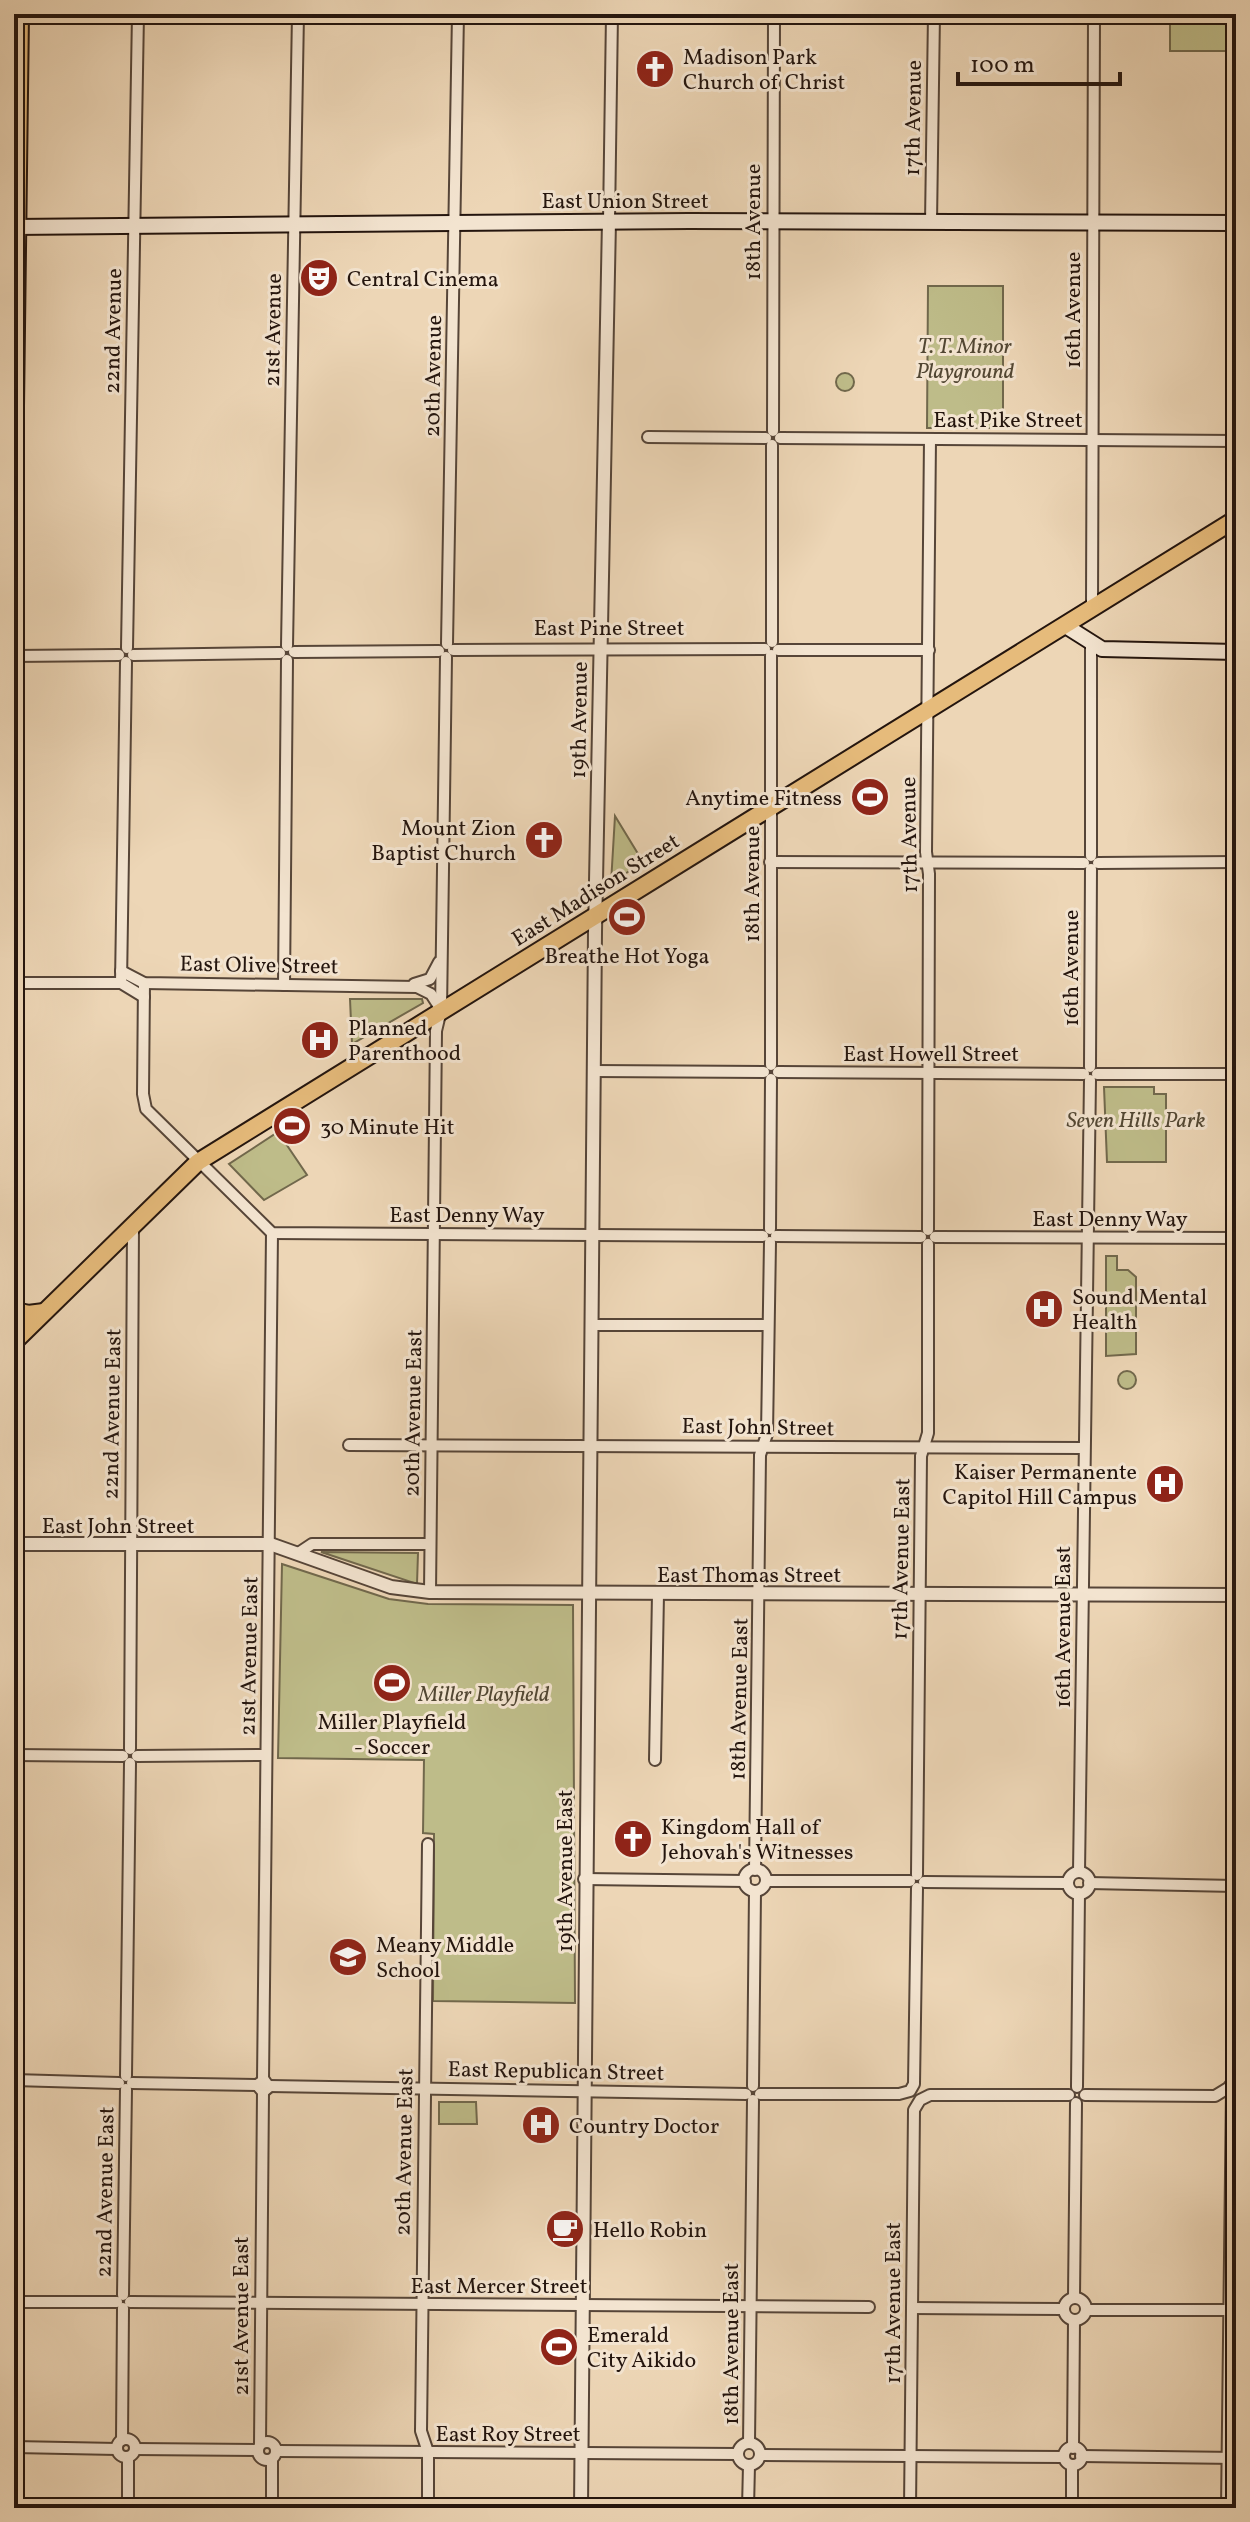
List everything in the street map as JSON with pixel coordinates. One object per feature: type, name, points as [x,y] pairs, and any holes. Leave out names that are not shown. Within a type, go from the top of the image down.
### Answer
[{"type":"main road","points":[[14,484],[20,14]]},
{"type":"main road","name":"East Union Street","points":[[16,227],[609,221],[1236,223]]},
{"type":"main road","name":"East Madison Street","points":[[14,1342],[198,1162],[1236,519]]},
{"type":"main road","points":[[1064,625],[1091,644],[1111,650],[1236,652]]},
{"type":"main road","points":[[14,1310],[28,1314],[44,1312]]},
{"type":"street","name":"22nd Avenue","points":[[121,983],[138,14]]},
{"type":"street","name":"21st Avenue","points":[[284,985],[298,14]]},
{"type":"street","name":"20th Avenue","points":[[434,1234],[436,1031],[441,1010],[458,14]]},
{"type":"street","name":"19th Avenue","points":[[594,1234],[595,915],[612,14]]},
{"type":"street","name":"18th Avenue","points":[[770,1236],[774,14]]},
{"type":"street","name":"17th Avenue","points":[[931,222],[934,14]]},
{"type":"street","name":"16th Avenue","points":[[1092,607],[1094,14]]},
{"type":"street","name":"East Pike Street","points":[[648,437],[1236,441]]},
{"type":"street","name":"17th Avenue","points":[[928,1237],[930,439]]},
{"type":"street","name":"16th Avenue","points":[[1089,1238],[1091,644]]},
{"type":"street","name":"East Pine Street","points":[[14,656],[600,649],[929,650]]},
{"type":"street","points":[[770,862],[1236,862]]},
{"type":"street","points":[[441,960],[426,981],[441,990]]},
{"type":"street","name":"East Olive Street","points":[[121,971],[144,983],[400,985],[426,981]]},
{"type":"street","points":[[14,983],[121,983],[144,997]]},
{"type":"street","points":[[144,983],[143,1094],[146,1109],[272,1233]]},
{"type":"street","name":"East Olive Street","points":[[400,985],[425,989],[441,1010]]},
{"type":"street","name":"East Howell Street","points":[[593,1071],[1236,1074]]},
{"type":"street","name":"22nd Avenue East","points":[[120,2444],[130,1756],[133,1224]]},
{"type":"street","name":"East Denny Way","points":[[272,1233],[1236,1238]]},
{"type":"street","name":"21st Avenue East","points":[[259,2447],[272,1233]]},
{"type":"street","name":"20th Avenue East","points":[[430,1592],[434,1234]]},
{"type":"street","name":"19th Avenue East","points":[[581,2508],[584,1879],[594,1234]]},
{"type":"street","name":"18th Avenue East","points":[[755,1870],[759,1594],[763,1446],[767,1434],[770,1236]]},
{"type":"street","name":"17th Avenue East","points":[[910,2091],[914,2084],[920,1595],[924,1447],[928,1433],[928,1237]]},
{"type":"street","name":"16th Avenue East","points":[[1079,1872],[1083,1448],[1087,1431],[1089,1238]]},
{"type":"street","points":[[593,1325],[768,1325]]},
{"type":"street","name":"East John Street","points":[[349,1445],[1083,1448]]},
{"type":"street","name":"East John Street","points":[[14,1544],[270,1544]]},
{"type":"street","name":"East Thomas Street","points":[[270,1544],[391,1587],[430,1592],[1236,1595]]},
{"type":"street","points":[[297,1554],[312,1544],[430,1544]]},
{"type":"street","points":[[655,1760],[658,1594]]},
{"type":"street","points":[[14,1755],[266,1755]]},
{"type":"street","points":[[1228,2508],[1233,2458],[1231,2310],[1234,2275],[1236,1839]]},
{"type":"street","name":"20th Avenue East","points":[[428,1844],[421,2304],[421,2431],[428,2452],[428,2508]]},
{"type":"street","points":[[766,1881],[764,1875],[755,1870],[749,1872],[745,1881],[747,1887],[755,1891],[766,1881],[1068,1883]]},
{"type":"street","points":[[1079,1872],[1087,1877],[1089,1883],[1087,1890],[1079,1893],[1071,1890],[1068,1883],[1072,1875],[1079,1872]]},
{"type":"street","points":[[584,1879],[745,1881]]},
{"type":"street","points":[[1089,1883],[1235,1886]]},
{"type":"street","name":"18th Avenue East","points":[[749,2443],[755,1891]]},
{"type":"street","points":[[1074,2297],[1079,1893]]},
{"type":"street","points":[[1077,2095],[1215,2096],[1235,2079]]},
{"type":"street","name":"East Republican Street","points":[[14,2080],[753,2094],[899,2094],[910,2091]]},
{"type":"street","name":"17th Avenue East","points":[[910,2508],[914,2110],[920,2100],[930,2095],[1077,2095]]},
{"type":"street","points":[[1074,2297],[1083,2301],[1086,2310],[1082,2317],[1074,2320],[1068,2318],[1063,2309],[1066,2301],[1074,2297]]},
{"type":"street","name":"East Mercer Street","points":[[14,2302],[869,2307]]},
{"type":"street","points":[[912,2308],[1063,2309]]},
{"type":"street","points":[[1086,2310],[1231,2310]]},
{"type":"street","points":[[1072,2508],[1068,2461],[1073,2448],[1074,2320]]},
{"type":"street","points":[[14,2447],[120,2444],[122,2456],[259,2447],[270,2443],[275,2455],[272,2508]]},
{"type":"street","points":[[749,2443],[757,2446],[760,2455],[757,2462],[749,2465],[740,2461],[738,2454],[741,2447],[749,2443]]},
{"type":"street","points":[[1073,2448],[1081,2456]]},
{"type":"street","name":"East Roy Street","points":[[275,2455],[428,2452],[738,2454]]},
{"type":"street","points":[[128,2508],[132,2453]]},
{"type":"street","points":[[760,2455],[1068,2461],[1081,2456],[1233,2458]]},
{"type":"street","points":[[748,2508],[749,2465]]},
{"type":"green space","points":[[1170,14],[1236,14],[1236,51],[1170,51]]},
{"type":"green space","name":"T. T. Minor Playground","points":[[928,286],[1003,286],[1003,428],[927,428]]},
{"type":"green space","points":[[841,373],[849,373],[854,382],[852,389],[841,391],[836,386],[836,378]]},
{"type":"green space","points":[[615,816],[643,862],[611,883]]},
{"type":"green space","points":[[350,999],[422,999],[423,1003],[352,1044]]},
{"type":"green space","name":"Seven Hills Park","points":[[1104,1087],[1154,1087],[1154,1094],[1166,1094],[1166,1162],[1107,1162]]},
{"type":"green space","points":[[278,1132],[307,1175],[264,1200],[229,1164]]},
{"type":"green space","points":[[1106,1256],[1117,1256],[1117,1270],[1128,1270],[1136,1277],[1136,1354],[1106,1356]]},
{"type":"green space","points":[[1127,1371],[1136,1380],[1127,1389],[1118,1380]]},
{"type":"green space","points":[[321,1552],[418,1553],[417,1584]]},
{"type":"green space","name":"Miller Playfield","points":[[282,1564],[389,1599],[428,1604],[573,1605],[575,2003],[433,2001],[434,1834],[423,1833],[424,1760],[278,1758]]},
{"type":"green space","points":[[439,2102],[476,2102],[477,2124],[439,2124]]},
{"type":"place","name":"Madison Park Church of Christ","points":[[655,69]]},
{"type":"place","name":"Central Cinema","points":[[319,278]]},
{"type":"place","name":"Anytime Fitness","points":[[870,797]]},
{"type":"place","name":"Mount Zion Baptist Church","points":[[544,840]]},
{"type":"place","name":"Breathe Hot Yoga","points":[[627,917]]},
{"type":"place","name":"Planned Parenthood","points":[[320,1040]]},
{"type":"place","name":"30 Minute Hit","points":[[292,1126]]},
{"type":"place","name":"Sound Mental Health","points":[[1044,1309]]},
{"type":"place","name":"Kaiser Permanente Capitol Hill Campus","points":[[1165,1484]]},
{"type":"place","name":"Miller Playfield - Soccer","points":[[392,1683]]},
{"type":"place","name":"Kingdom Hall of Jehovah's Witnesses","points":[[633,1839]]},
{"type":"place","name":"Meany Middle School","points":[[348,1957]]},
{"type":"place","name":"Country Doctor","points":[[541,2125]]},
{"type":"place","name":"Hello Robin","points":[[565,2229]]},
{"type":"place","name":"Emerald City Aikido","points":[[559,2347]]}]
